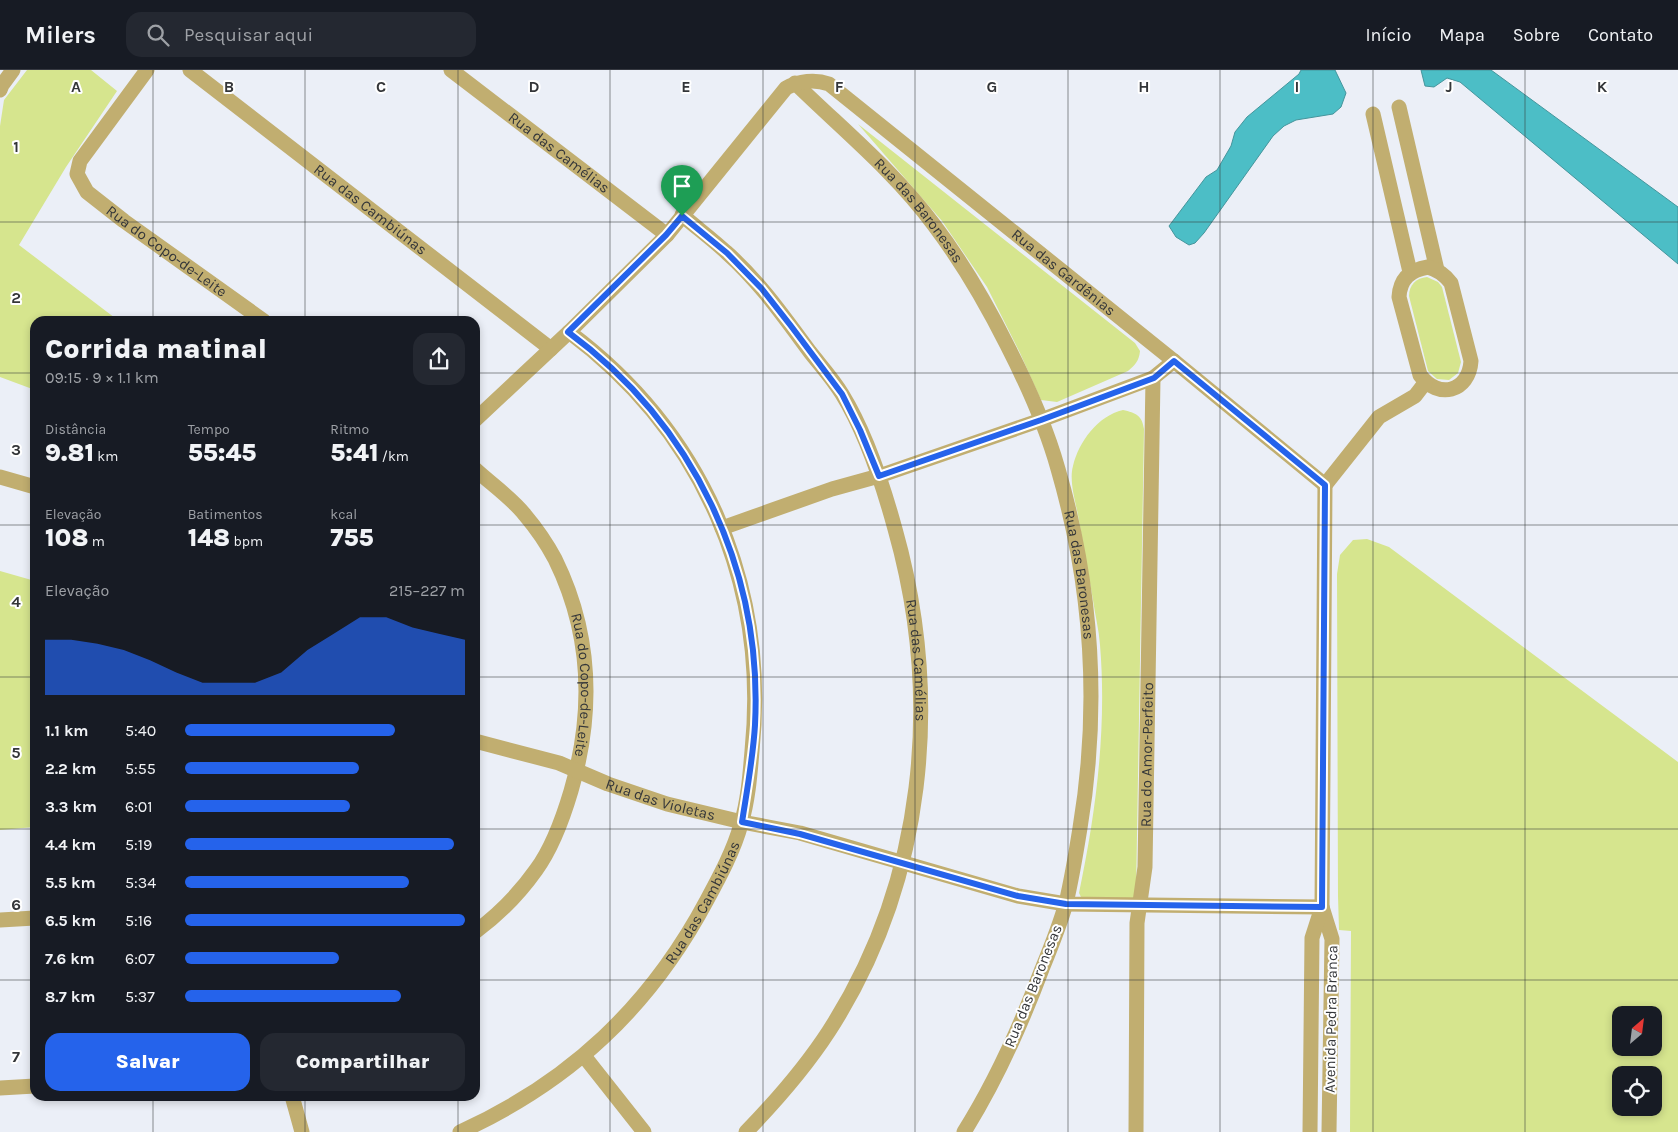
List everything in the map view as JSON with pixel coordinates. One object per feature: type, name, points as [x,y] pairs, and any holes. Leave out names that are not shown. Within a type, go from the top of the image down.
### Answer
[{"type":"street","points":[[0,90],[13,70]]},
{"type":"street","name":"Rua do Copo-de-Leite","points":[[147,70],[80,161],[77,174],[87,192],[124,221],[257,316]]},
{"type":"street","name":"Rua das Cambiúnas","points":[[190,70],[551,348]]},
{"type":"street","name":"Rua das Camélias","points":[[451,70],[666,235]]},
{"type":"street","name":"Rua das Gardênias","points":[[795,83],[819,80],[829,84],[1325,485]]},
{"type":"street","points":[[480,415],[666,235],[770,106],[786,88],[795,83]]},
{"type":"street","name":"Rua das Baronesas","points":[[795,83],[905,189],[934,225],[992,316],[1041,420],[1058,467],[1075,536],[1087,610],[1091,672],[1091,735],[1086,794],[1066,904],[1034,991],[984,1098],[964,1132]]},
{"type":"street","points":[[1399,108],[1437,270]]},
{"type":"street","points":[[1374,114],[1410,272]]},
{"type":"street","name":"Rua das Camélias","points":[[682,216],[727,253],[762,289],[842,394],[860,430],[879,476],[902,554],[912,599],[918,646],[921,689],[917,775],[912,816],[891,906],[854,988],[829,1031],[784,1091],[746,1132]]},
{"type":"street","points":[[1428,267],[1437,270],[1445,275],[1450,282],[1471,361],[1470,370],[1460,385],[1452,389],[1442,390],[1433,388],[1425,383],[1420,375],[1399,297],[1400,288],[1410,272],[1418,268],[1428,267]]},
{"type":"street","name":"Rua das Cambiúnas","points":[[460,1132],[491,1118],[549,1083],[584,1056],[613,1029],[645,994],[672,960],[694,925],[714,887],[742,822],[750,774],[755,724],[754,673],[750,634],[742,592],[722,528],[708,494],[663,423],[627,382],[597,353],[568,332]]},
{"type":"street","points":[[722,528],[832,489],[879,476],[1041,420],[1154,378],[1174,361]]},
{"type":"street","name":"Rua do Amor-Perfeito","points":[[1136,1132],[1139,906],[1145,867],[1154,378]]},
{"type":"street","points":[[1325,485],[1379,416],[1415,396],[1425,383]]},
{"type":"street","name":"Rua do Copo-de-Leite","points":[[480,474],[525,514],[554,558],[575,606],[583,648],[586,685],[585,725],[577,771],[552,844],[537,870],[501,910],[480,928]]},
{"type":"street","points":[[0,477],[30,486]]},
{"type":"street","name":"Avenida Pedra Branca","points":[[1310,1132],[1312,938],[1322,907],[1325,485]]},
{"type":"street","name":"Rua das Violetas","points":[[480,742],[559,763],[608,784],[667,804],[800,834],[1018,896],[1066,904],[1322,907]]},
{"type":"street","name":"Avenida Pedra Branca","points":[[1322,907],[1332,939],[1329,1132]]},
{"type":"street","points":[[0,920],[30,918]]},
{"type":"street","points":[[584,1056],[644,1132]]},
{"type":"street","points":[[0,1088],[30,1086]]},
{"type":"street","points":[[293,1101],[302,1132]]},
{"type":"green space","points":[[27,70],[91,70],[117,91],[66,167],[19,245],[112,316],[30,316],[30,388],[0,377],[0,126],[4,100]]},
{"type":"green space","points":[[858,124],[1135,343],[1140,351],[1135,365],[1128,371],[1057,402],[1041,400],[987,287],[942,221]]},
{"type":"green space","points":[[1427,277],[1438,282],[1442,287],[1461,362],[1458,373],[1449,380],[1437,379],[1428,371],[1409,296],[1410,289],[1414,283]]},
{"type":"green space","points":[[1123,410],[1138,415],[1144,429],[1136,893],[1133,900],[1081,897],[1079,893],[1095,801],[1101,739],[1102,676],[1099,634],[1073,490],[1072,472],[1080,448],[1091,431],[1105,418]]},
{"type":"green space","points":[[1367,539],[1389,547],[1678,762],[1678,1132],[1350,1132],[1351,931],[1339,930],[1338,896],[1337,574],[1340,555],[1353,540]]},
{"type":"green space","points":[[0,571],[30,580],[30,827],[0,830]]},
{"type":"water","points":[[1301,70],[1335,70],[1346,93],[1341,107],[1333,114],[1296,120],[1284,126],[1273,136],[1195,243],[1189,245],[1176,237],[1169,226],[1206,177],[1217,170],[1231,146],[1235,132],[1247,117],[1299,74]]},
{"type":"water","points":[[1421,70],[1491,70],[1678,207],[1678,264],[1460,82],[1447,78],[1434,87],[1425,86]]},
{"type":"route","points":[[682,216],[727,253],[762,289],[791,326],[842,394],[860,430],[879,476],[1041,420],[1154,378],[1174,361],[1325,485],[1322,907],[1066,904],[1018,896],[869,852],[800,834],[742,822],[750,774],[755,724],[754,673],[750,634],[742,592],[730,550],[708,494],[672,435],[627,382],[597,353],[568,332],[666,235],[682,216]]}]
